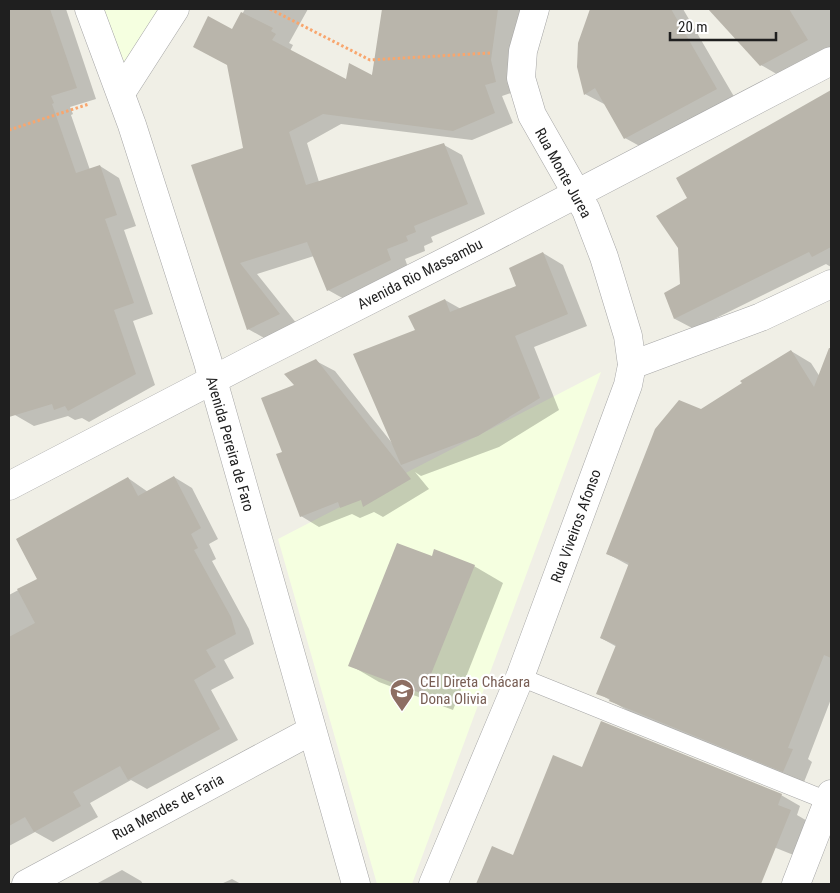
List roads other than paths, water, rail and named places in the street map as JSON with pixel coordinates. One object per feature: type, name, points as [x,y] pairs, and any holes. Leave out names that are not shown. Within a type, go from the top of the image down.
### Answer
[{"type":"street","name":"Avenida Pereira de Faro","points":[[89,9],[121,94],[212,380],[356,884]]},
{"type":"street","points":[[121,94],[175,9]]},
{"type":"street","name":"Rua Monte Jurea","points":[[535,9],[523,52],[521,78],[532,115],[586,210],[604,257],[628,336],[632,365]]},
{"type":"street","name":"Avenida Rio Massambu","points":[[9,486],[831,61]]},
{"type":"street","points":[[632,365],[761,317],[831,284]]},
{"type":"street","name":"Rua Viveiros Afonso","points":[[433,884],[520,677],[628,385],[632,365]]},
{"type":"street","name":"Rua Mendes de Faria","points":[[26,884],[311,730]]},
{"type":"street","points":[[796,884],[830,800]]},
{"type":"lane","points":[[520,677],[830,800]]},
{"type":"place","name":"CEI Direta Chácara Dona Olivia","points":[[402,712]]}]
